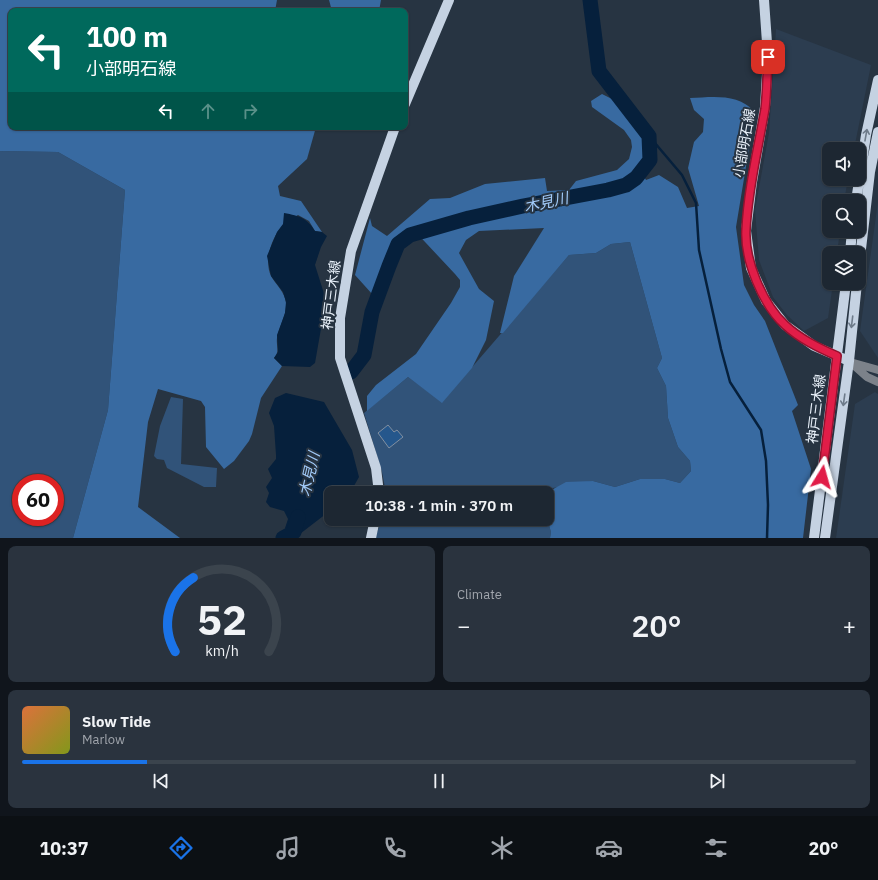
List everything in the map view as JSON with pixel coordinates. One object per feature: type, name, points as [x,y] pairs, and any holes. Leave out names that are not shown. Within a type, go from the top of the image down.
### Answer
[{"type":"main road","points":[[408,97],[449,0]]},
{"type":"main road","name":"小部明石線","points":[[764,0],[768,57],[765,107],[752,182],[746,231],[751,268],[766,301],[785,325],[814,346],[849,362]]},
{"type":"main road","points":[[857,194],[866,134],[878,80]]},
{"type":"main road","name":"神戸三木線","points":[[377,486],[376,468],[340,358],[340,318],[351,251],[394,130]]},
{"type":"main road","points":[[861,246],[870,172],[878,132]]},
{"type":"main road","name":"神戸三木線","points":[[814,538],[845,290]]},
{"type":"main road","name":"神戸三木線","points":[[825,538],[849,362],[856,290]]},
{"type":"main road","points":[[371,538],[374,526]]},
{"type":"street","points":[[849,362],[878,370]]},
{"type":"street","points":[[849,362],[866,377],[878,382]]},
{"type":"shaded area","points":[[0,0],[277,0],[276,8],[8,8],[8,130],[315,130],[307,159],[278,186],[280,196],[301,201],[322,232],[315,231],[309,221],[298,215],[283,225],[272,243],[268,264],[269,270],[271,276],[284,295],[286,303],[285,312],[277,338],[277,353],[274,358],[282,366],[261,398],[249,441],[234,461],[224,469],[206,447],[205,407],[201,401],[158,389],[148,422],[138,507],[180,538],[73,538],[108,410],[125,190],[58,152],[0,151]]},
{"type":"shaded area","points":[[329,0],[381,0],[380,8],[331,8]]},
{"type":"shaded area","points":[[776,29],[871,65],[855,142],[822,142],[822,186],[847,186],[845,194],[822,194],[822,238],[839,238],[838,246],[822,246],[822,290],[832,290],[828,318],[804,331],[787,315],[773,297],[759,260],[755,210],[769,133]]},
{"type":"shaded area","points":[[602,94],[614,100],[643,137],[646,156],[639,168],[646,180],[659,175],[678,187],[687,208],[699,206],[688,168],[694,142],[703,132],[704,119],[694,110],[690,98],[716,97],[733,99],[748,106],[755,112],[736,227],[744,285],[754,305],[765,321],[798,405],[792,411],[811,469],[803,538],[550,538],[551,532],[549,526],[554,526],[554,489],[566,482],[593,481],[615,487],[640,479],[665,479],[680,483],[691,471],[690,461],[678,447],[668,418],[666,386],[657,368],[662,358],[630,242],[611,244],[596,253],[569,255],[503,333],[500,333],[514,276],[544,228],[479,231],[466,240],[459,253],[479,289],[494,301],[486,340],[472,368],[442,403],[408,377],[367,411],[367,396],[376,385],[416,354],[451,303],[460,287],[460,280],[411,227],[394,242],[373,295],[355,275],[370,218],[372,226],[387,236],[430,199],[450,198],[485,184],[545,178],[547,191],[569,190],[576,181],[617,170],[629,159],[632,147],[631,140],[624,130],[592,107],[591,101]]},
{"type":"shaded area","points":[[0,151],[58,152],[125,190],[108,410],[73,538],[0,538]]},
{"type":"shaded area","points":[[878,202],[878,358],[860,331]]},
{"type":"shaded area","points":[[630,242],[662,358],[657,368],[666,386],[668,418],[678,447],[690,461],[691,471],[680,483],[665,479],[640,479],[615,487],[593,481],[554,488],[554,486],[385,486],[382,472],[364,413],[408,377],[442,402],[569,255],[596,253],[611,244]]},
{"type":"shaded area","points":[[875,392],[878,394],[878,538],[836,538],[855,404]]},
{"type":"shaded area","points":[[171,397],[183,399],[181,464],[217,468],[216,487],[204,487],[167,468],[164,460],[157,459],[154,456],[160,426]]},
{"type":"shaded area","points":[[379,526],[549,526],[551,532],[550,538],[375,538]]},
{"type":"water","points":[[284,213],[306,220],[315,231],[322,232],[327,236],[321,247],[315,265],[326,300],[315,363],[310,367],[282,366],[274,358],[278,352],[277,335],[285,313],[286,302],[283,292],[271,276],[267,256],[277,232],[283,224]]},
{"type":"water","points":[[286,393],[324,402],[352,450],[359,477],[354,486],[324,486],[324,515],[296,537],[285,528],[288,519],[284,511],[270,507],[266,502],[269,493],[266,487],[272,478],[268,469],[276,459],[274,426],[269,413],[275,398]]},
{"type":"building","points":[[388,425],[394,432],[397,430],[403,437],[389,448],[378,433]]},
{"type":"waterway","name":"木見川","points":[[351,372],[364,355],[372,312],[398,244],[410,235],[469,218],[626,185],[636,178],[650,160],[649,136],[599,71],[590,0]]},
{"type":"waterway","points":[[649,136],[682,175],[696,203],[699,250],[721,349],[730,382],[761,430],[766,461],[768,505],[767,538]]},
{"type":"waterway","name":"木見川","points":[[283,538],[294,532],[298,517]]},
{"type":"route","points":[[768,57],[765,107],[752,182],[746,231],[751,268],[766,301],[785,325],[814,346],[837,356],[822,477]]}]
